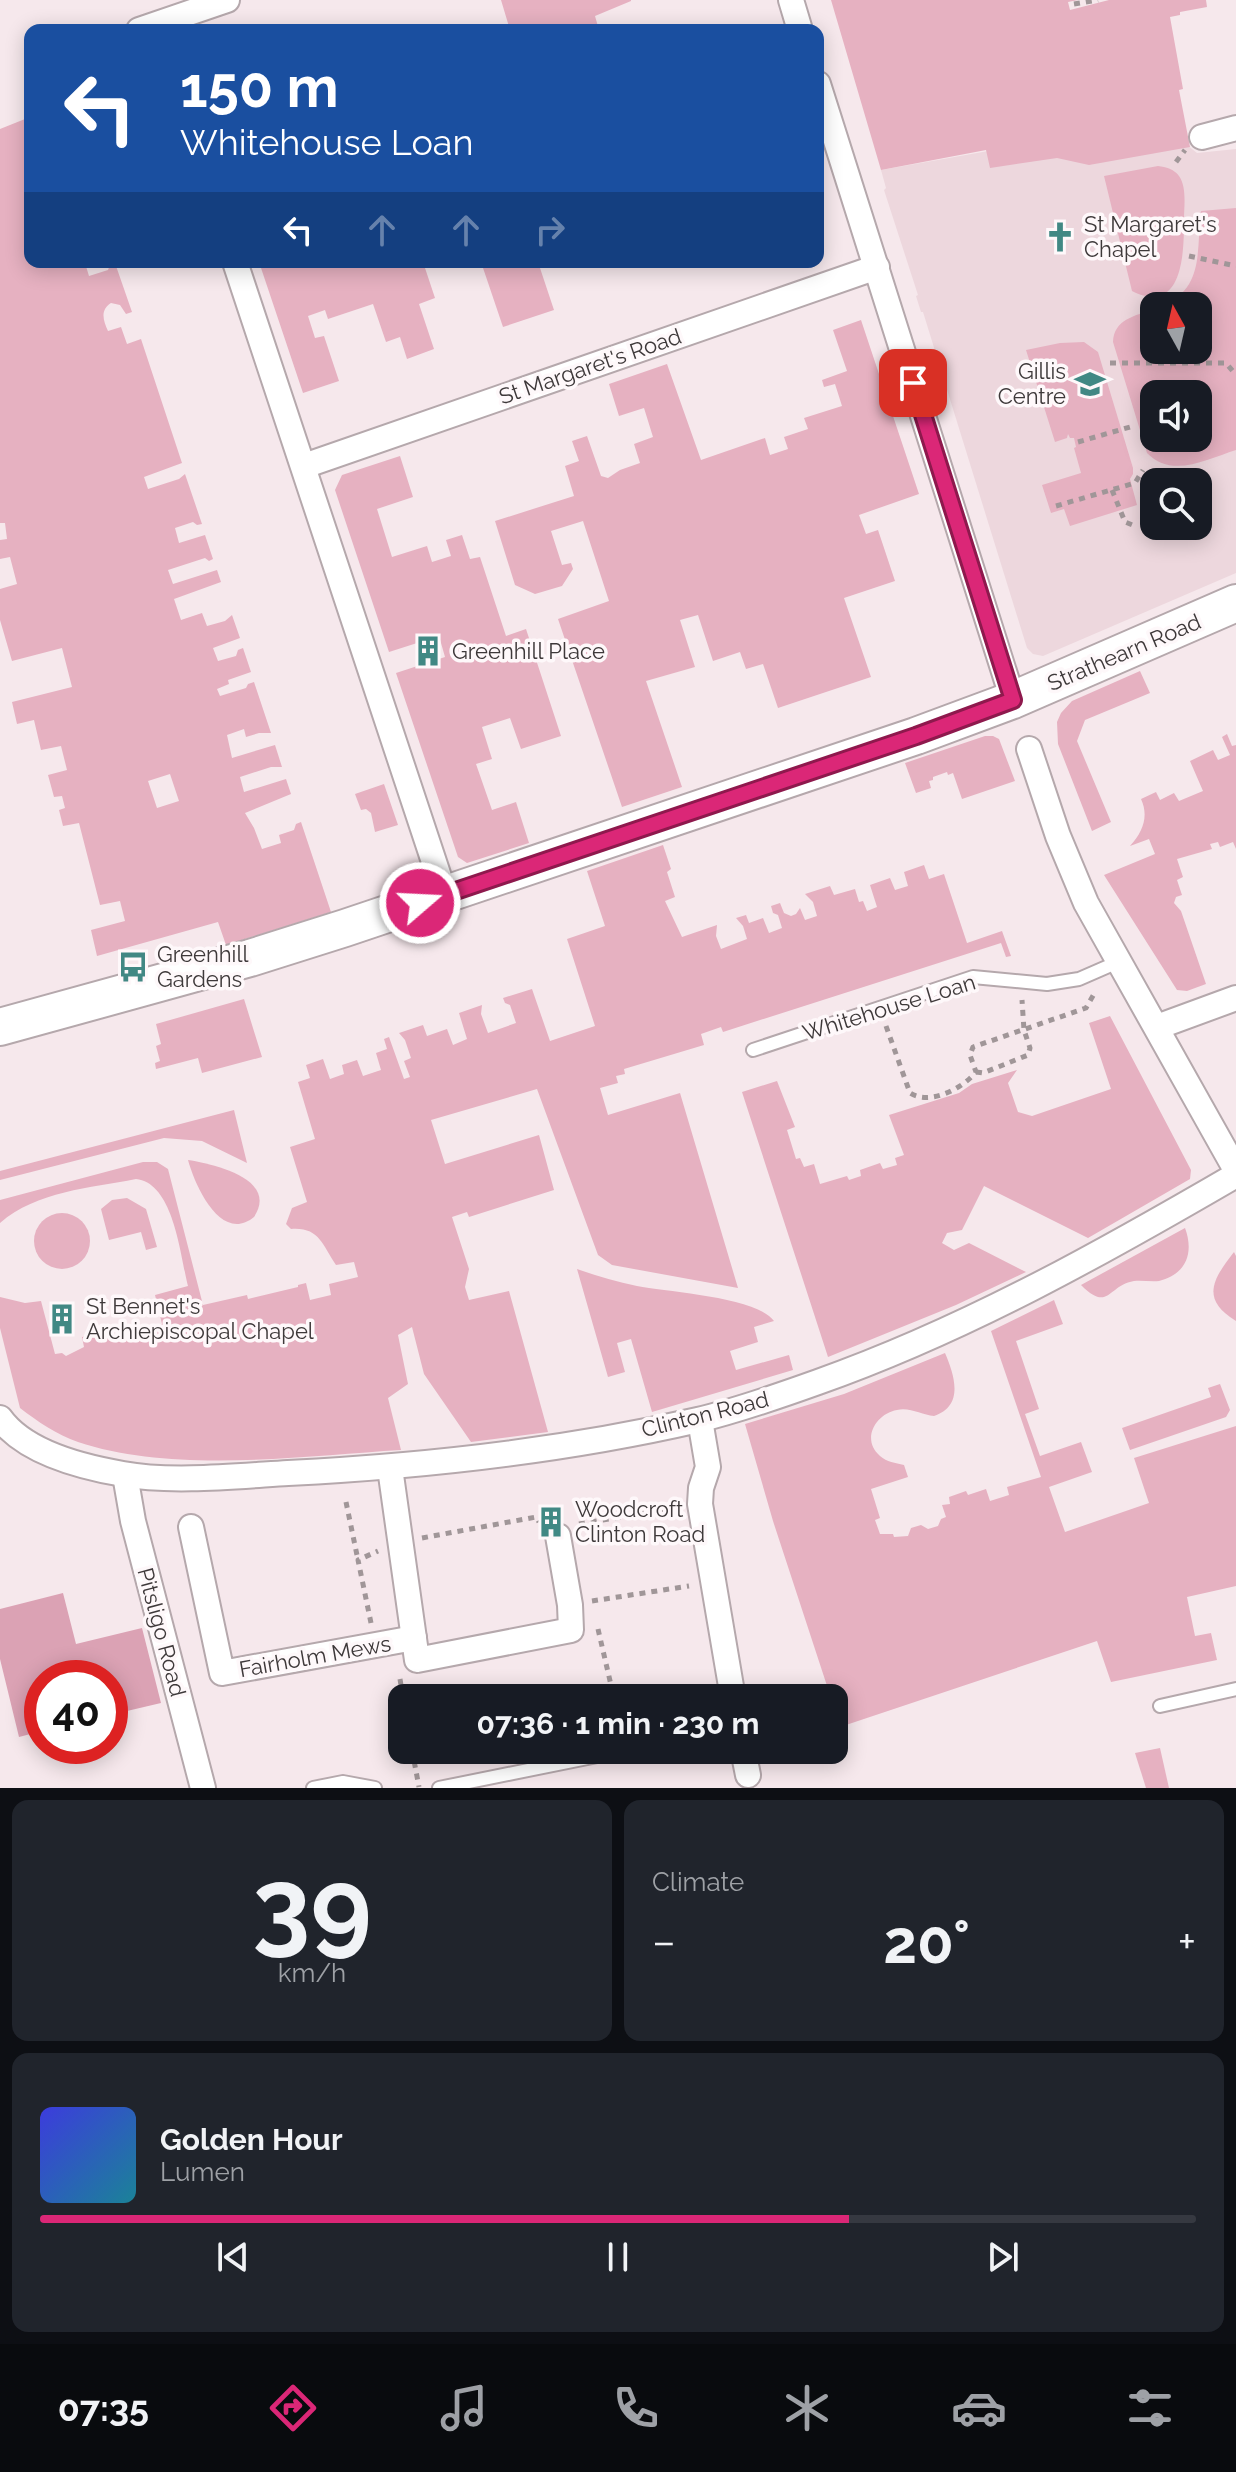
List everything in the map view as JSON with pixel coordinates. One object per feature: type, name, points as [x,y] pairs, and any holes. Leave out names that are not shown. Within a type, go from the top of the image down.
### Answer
[{"type":"street","points":[[160,24],[227,0]]},
{"type":"street","points":[[791,0],[798,24]]},
{"type":"street","points":[[824,103],[1013,700]]},
{"type":"street","points":[[1202,137],[1236,128]]},
{"type":"street","name":"St Margaret's Road","points":[[304,466],[877,267]]},
{"type":"street","points":[[237,268],[445,895]]},
{"type":"street","name":"Strathearn Road","points":[[0,1027],[250,958],[916,736],[1013,700],[1236,603]]},
{"type":"street","points":[[1029,749],[1067,858],[1118,962],[1236,1172]]},
{"type":"street","points":[[1157,1027],[1236,998]]},
{"type":"street","name":"Clinton Road","points":[[0,1418],[22,1439],[44,1450],[125,1475],[243,1476],[390,1468],[544,1449],[700,1420],[821,1381],[922,1340],[1085,1261],[1236,1172]]},
{"type":"street","points":[[700,1420],[708,1467],[701,1488],[700,1504],[731,1684]]},
{"type":"street","name":"Fairholm Mews","points":[[390,1468],[417,1660],[571,1630]]},
{"type":"street","name":"Pitsligo Road","points":[[125,1475],[133,1521],[203,1788]]},
{"type":"street","name":"Fairholm Mews","points":[[191,1527],[222,1673],[414,1638]]},
{"type":"street","points":[[558,1536],[570,1605],[571,1630]]},
{"type":"street","points":[[746,1764],[748,1775]]},
{"type":"lane","name":"Whitehouse Loan","points":[[753,1050],[973,977],[1021,983],[1062,982],[1095,973],[1118,962]]},
{"type":"lane","points":[[1160,1706],[1236,1689]]},
{"type":"lane","points":[[439,1788],[558,1764]]},
{"type":"lane","points":[[313,1788],[343,1782],[375,1788]]},
{"type":"path","points":[[1074,4],[1098,0]]},
{"type":"path","points":[[1189,256],[1236,266]]},
{"type":"path","points":[[1110,363],[1236,363]]},
{"type":"path","points":[[1226,363],[1236,375]]},
{"type":"path","points":[[1078,442],[1130,427]]},
{"type":"path","points":[[1056,506],[1135,483],[1140,475]]},
{"type":"path","points":[[1112,490],[1125,522],[1135,526]]},
{"type":"path","points":[[976,1072],[970,1055],[973,1047],[1086,1008],[1093,996],[1095,973]]},
{"type":"path","points":[[976,1072],[983,1073],[1027,1056],[1030,1048],[1024,1030],[1021,983]]},
{"type":"path","points":[[880,1009],[906,1084],[915,1096],[927,1098],[961,1086],[976,1072]]},
{"type":"path","points":[[346,1502],[376,1644]]},
{"type":"path","points":[[358,1560],[399,1542],[536,1517],[545,1538],[569,1533],[567,1526],[700,1504]]},
{"type":"path","points":[[570,1605],[713,1582]]},
{"type":"path","points":[[571,1630],[598,1627],[611,1684]]},
{"type":"path","points":[[415,1764],[419,1788]]},
{"type":"shaded area","points":[[501,0],[631,0],[595,16],[597,24],[508,24]]},
{"type":"shaded area","points":[[831,0],[1078,0],[1068,2],[1070,10],[1109,0],[1206,0],[1207,7],[1170,17],[1190,147],[1089,165],[1057,158],[990,168],[986,150],[881,170]]},
{"type":"shaded area","points":[[24,119],[24,268],[87,268],[89,276],[117,268],[132,312],[126,314],[120,305],[111,303],[104,312],[105,323],[108,331],[121,327],[127,344],[141,339],[182,463],[144,477],[148,489],[185,474],[202,524],[193,522],[175,528],[179,543],[205,535],[213,559],[209,561],[205,558],[168,570],[173,584],[217,570],[221,582],[174,599],[181,620],[202,613],[207,626],[225,621],[232,615],[240,638],[213,648],[218,661],[236,656],[238,650],[243,648],[251,672],[228,680],[229,684],[217,689],[220,696],[246,688],[254,682],[271,733],[246,737],[244,729],[227,735],[232,758],[275,745],[282,767],[271,767],[240,777],[244,792],[286,779],[291,794],[245,813],[262,849],[281,843],[279,835],[294,830],[296,824],[301,822],[331,912],[226,945],[218,922],[97,956],[91,930],[125,921],[120,901],[100,905],[79,823],[63,826],[59,810],[65,808],[62,796],[54,797],[48,775],[67,770],[61,746],[41,750],[34,720],[17,724],[12,702],[72,687],[62,648],[12,661],[0,620],[0,589],[17,584],[10,557],[0,559],[0,540],[7,539],[5,523],[0,523],[0,129]],"holes":[[[170,774],[179,801],[157,808],[148,781]]]},
{"type":"shaded area","name":"Gillis Centre","points":[[1157,121],[1197,153],[1236,149],[1236,573],[1043,656],[1033,654],[1027,648],[916,296],[884,190],[881,170]]},
{"type":"shaded area","points":[[1158,166],[1179,176],[1185,203],[1183,247],[1178,276],[1166,292],[1140,294],[1132,291],[1104,176]]},
{"type":"shaded area","points":[[1236,208],[1236,450],[1190,465],[1167,465],[1147,452],[1212,452],[1212,380],[1140,380],[1140,430],[1113,342],[1114,334],[1121,323],[1140,314],[1140,364],[1212,364],[1212,292],[1183,292],[1192,279],[1198,254],[1201,211]]},
{"type":"shaded area","points":[[261,268],[425,268],[435,298],[419,304],[434,349],[407,359],[400,337],[386,342],[373,304],[328,319],[325,310],[308,316],[315,338],[324,336],[339,381],[303,393]]},
{"type":"shaded area","points":[[483,268],[540,268],[554,310],[503,327]]},
{"type":"shaded area","points":[[861,320],[919,494],[859,515],[866,534],[878,530],[895,581],[844,598],[871,677],[778,708],[763,664],[746,669],[740,652],[713,661],[698,615],[680,620],[695,667],[646,681],[682,787],[622,807],[558,619],[609,601],[583,521],[551,531],[562,565],[571,563],[573,569],[562,586],[535,594],[515,585],[495,521],[574,496],[565,466],[579,461],[572,441],[587,436],[601,476],[608,478],[640,463],[634,444],[653,437],[644,408],[619,416],[609,384],[667,364],[701,460],[765,438],[770,455],[788,449],[784,437],[808,429],[804,418],[842,406],[835,384],[824,387],[822,380],[847,371],[833,330]]},
{"type":"shaded area","points":[[1084,342],[1098,352],[1133,468],[1130,479],[1137,505],[1070,526],[1064,509],[1051,513],[1042,485],[1081,473],[1074,438],[1068,434],[1067,438],[1055,442],[1026,350]]},
{"type":"shaded area","points":[[400,456],[413,497],[377,509],[392,557],[427,546],[432,562],[451,556],[446,540],[462,535],[470,559],[480,557],[506,636],[526,629],[561,736],[521,749],[510,718],[482,727],[492,759],[476,764],[492,810],[516,802],[529,843],[467,863],[458,857],[396,673],[445,657],[439,636],[389,652],[335,490],[342,475]]},
{"type":"shaded area","points":[[1140,671],[1150,693],[1085,720],[1077,741],[1111,822],[1092,831],[1058,744],[1057,722],[1072,701]]},
{"type":"shaded area","points":[[1227,734],[1232,746],[1236,745],[1236,849],[1233,842],[1220,847],[1218,842],[1210,844],[1212,849],[1177,859],[1183,877],[1177,880],[1182,895],[1176,897],[1174,903],[1181,911],[1206,984],[1187,991],[1177,990],[1104,875],[1155,854],[1149,839],[1130,846],[1143,824],[1141,799],[1156,792],[1160,800],[1174,793],[1179,801],[1203,791],[1190,761],[1213,750],[1218,760],[1230,755],[1222,737]]},
{"type":"shaded area","points":[[985,736],[999,739],[1015,781],[962,799],[953,773],[948,775],[947,772],[929,781],[931,788],[916,793],[905,763]]},
{"type":"shaded area","points":[[384,784],[398,825],[375,832],[371,813],[361,810],[355,794]]},
{"type":"shaded area","points":[[663,845],[675,897],[665,901],[682,937],[717,925],[716,936],[721,949],[747,939],[743,926],[736,918],[746,915],[749,923],[763,918],[769,933],[782,928],[771,906],[780,903],[784,913],[791,916],[800,908],[805,920],[817,916],[813,902],[805,894],[830,886],[834,895],[855,889],[859,902],[863,901],[867,911],[877,907],[870,885],[890,878],[895,890],[908,886],[904,872],[924,865],[929,879],[944,874],[967,943],[1002,931],[1011,956],[1006,957],[1001,943],[723,1032],[721,1027],[701,1034],[704,1045],[624,1069],[625,1074],[616,1076],[618,1083],[600,1088],[608,1115],[680,1093],[738,1288],[612,1265],[598,1255],[537,1089],[431,1120],[445,1164],[539,1135],[554,1190],[469,1217],[467,1212],[452,1217],[469,1269],[465,1287],[469,1300],[509,1291],[548,1432],[471,1442],[424,1374],[412,1327],[398,1335],[408,1384],[388,1398],[401,1450],[280,1459],[155,1458],[78,1442],[55,1432],[20,1408],[0,1328],[0,1297],[25,1303],[41,1301],[55,1354],[66,1356],[84,1347],[82,1337],[96,1334],[98,1340],[162,1324],[155,1295],[188,1286],[167,1206],[149,1183],[136,1179],[65,1192],[30,1204],[0,1223],[0,1200],[143,1162],[157,1162],[168,1169],[203,1305],[247,1295],[248,1299],[306,1283],[310,1300],[331,1295],[329,1284],[358,1277],[354,1262],[336,1265],[319,1238],[308,1231],[291,1229],[286,1224],[292,1208],[307,1202],[290,1147],[315,1139],[298,1082],[310,1078],[306,1065],[323,1059],[330,1079],[344,1074],[342,1065],[357,1060],[363,1076],[381,1070],[376,1053],[387,1049],[384,1039],[389,1037],[404,1079],[410,1077],[404,1061],[411,1058],[399,1033],[423,1025],[427,1036],[447,1029],[453,1045],[467,1039],[459,1013],[482,1005],[481,1014],[488,1033],[516,1023],[510,1005],[503,998],[532,989],[550,1041],[595,1026],[567,939],[605,926],[587,871]]},
{"type":"shaded area","points":[[244,999],[262,1057],[202,1073],[198,1058],[156,1069],[155,1063],[160,1061],[156,1046],[161,1044],[156,1024]]},
{"type":"shaded area","points":[[1110,1016],[1191,1170],[1190,1179],[1088,1238],[984,1186],[962,1230],[947,1233],[942,1243],[954,1250],[969,1243],[1026,1272],[956,1305],[828,1357],[742,1092],[777,1081],[795,1127],[787,1130],[796,1159],[800,1158],[804,1167],[814,1164],[820,1184],[847,1176],[849,1180],[861,1176],[860,1170],[880,1163],[883,1169],[897,1165],[895,1158],[904,1155],[889,1115],[959,1093],[972,1084],[1017,1070],[1008,1083],[1018,1112],[1032,1116],[1111,1089],[1089,1023]]},
{"type":"shaded area","points":[[234,1110],[247,1163],[202,1141],[164,1138],[0,1180],[0,1171]]},
{"type":"shaded area","points":[[188,1160],[227,1170],[251,1183],[258,1193],[259,1204],[254,1217],[242,1223],[231,1223],[220,1218],[203,1197]]},
{"type":"shaded area","points":[[127,1198],[146,1209],[157,1247],[146,1250],[141,1232],[109,1240],[101,1209],[112,1200]]},
{"type":"shaded area","points":[[62,1213],[82,1221],[90,1241],[82,1261],[62,1269],[42,1261],[34,1241],[42,1221]]},
{"type":"shaded area","points":[[1185,1228],[1189,1245],[1186,1261],[1169,1278],[1125,1283],[1103,1297],[1097,1297],[1081,1285]]},
{"type":"shaded area","points":[[1234,1252],[1236,1321],[1225,1313],[1214,1297],[1220,1271]]},
{"type":"shaded area","points":[[577,1269],[637,1286],[731,1301],[765,1313],[774,1321],[754,1327],[758,1342],[730,1351],[736,1370],[789,1355],[793,1370],[652,1412],[631,1339],[617,1343],[625,1372],[608,1377]]},
{"type":"shaded area","points":[[1054,1300],[1063,1324],[1016,1341],[1039,1409],[1025,1414],[1040,1456],[1081,1442],[1092,1472],[1049,1487],[1065,1532],[1149,1503],[1134,1458],[1236,1426],[1236,1586],[1187,1597],[1195,1636],[1211,1633],[1217,1660],[1111,1682],[1097,1641],[848,1724],[848,1684],[826,1684],[745,1424],[844,1394],[945,1353],[954,1380],[950,1405],[934,1416],[907,1410],[889,1412],[877,1422],[871,1435],[874,1450],[888,1461],[904,1465],[908,1477],[871,1489],[880,1518],[875,1520],[880,1534],[908,1536],[911,1528],[938,1526],[941,1519],[946,1517],[942,1505],[950,1504],[949,1497],[986,1489],[990,1501],[1009,1495],[1007,1487],[1041,1477],[991,1331]]},
{"type":"shaded area","points":[[1220,1384],[1230,1410],[1226,1417],[1130,1450],[1122,1428],[1211,1397],[1208,1388]]},
{"type":"shaded area","points":[[63,1593],[76,1644],[142,1628],[161,1703],[128,1711],[128,1660],[24,1660],[24,1736],[19,1737],[0,1659],[0,1609]]},
{"type":"shaded area","points":[[1160,1748],[1169,1788],[1146,1788],[1135,1753]]},
{"type":"place","name":"St Margaret's Chapel","points":[[1060,237]]},
{"type":"place","name":"Gillis Centre","points":[[1090,384]]},
{"type":"place","name":"Greenhill Place","points":[[428,651]]},
{"type":"place","name":"Greenhill Gardens","points":[[133,967]]},
{"type":"place","name":"St Bennet's Archiepiscopal Chapel","points":[[62,1319]]},
{"type":"place","name":"Woodcroft Clinton Road","points":[[551,1522]]},
{"type":"route","points":[[420,903],[916,736],[1013,700],[913,383]]}]
